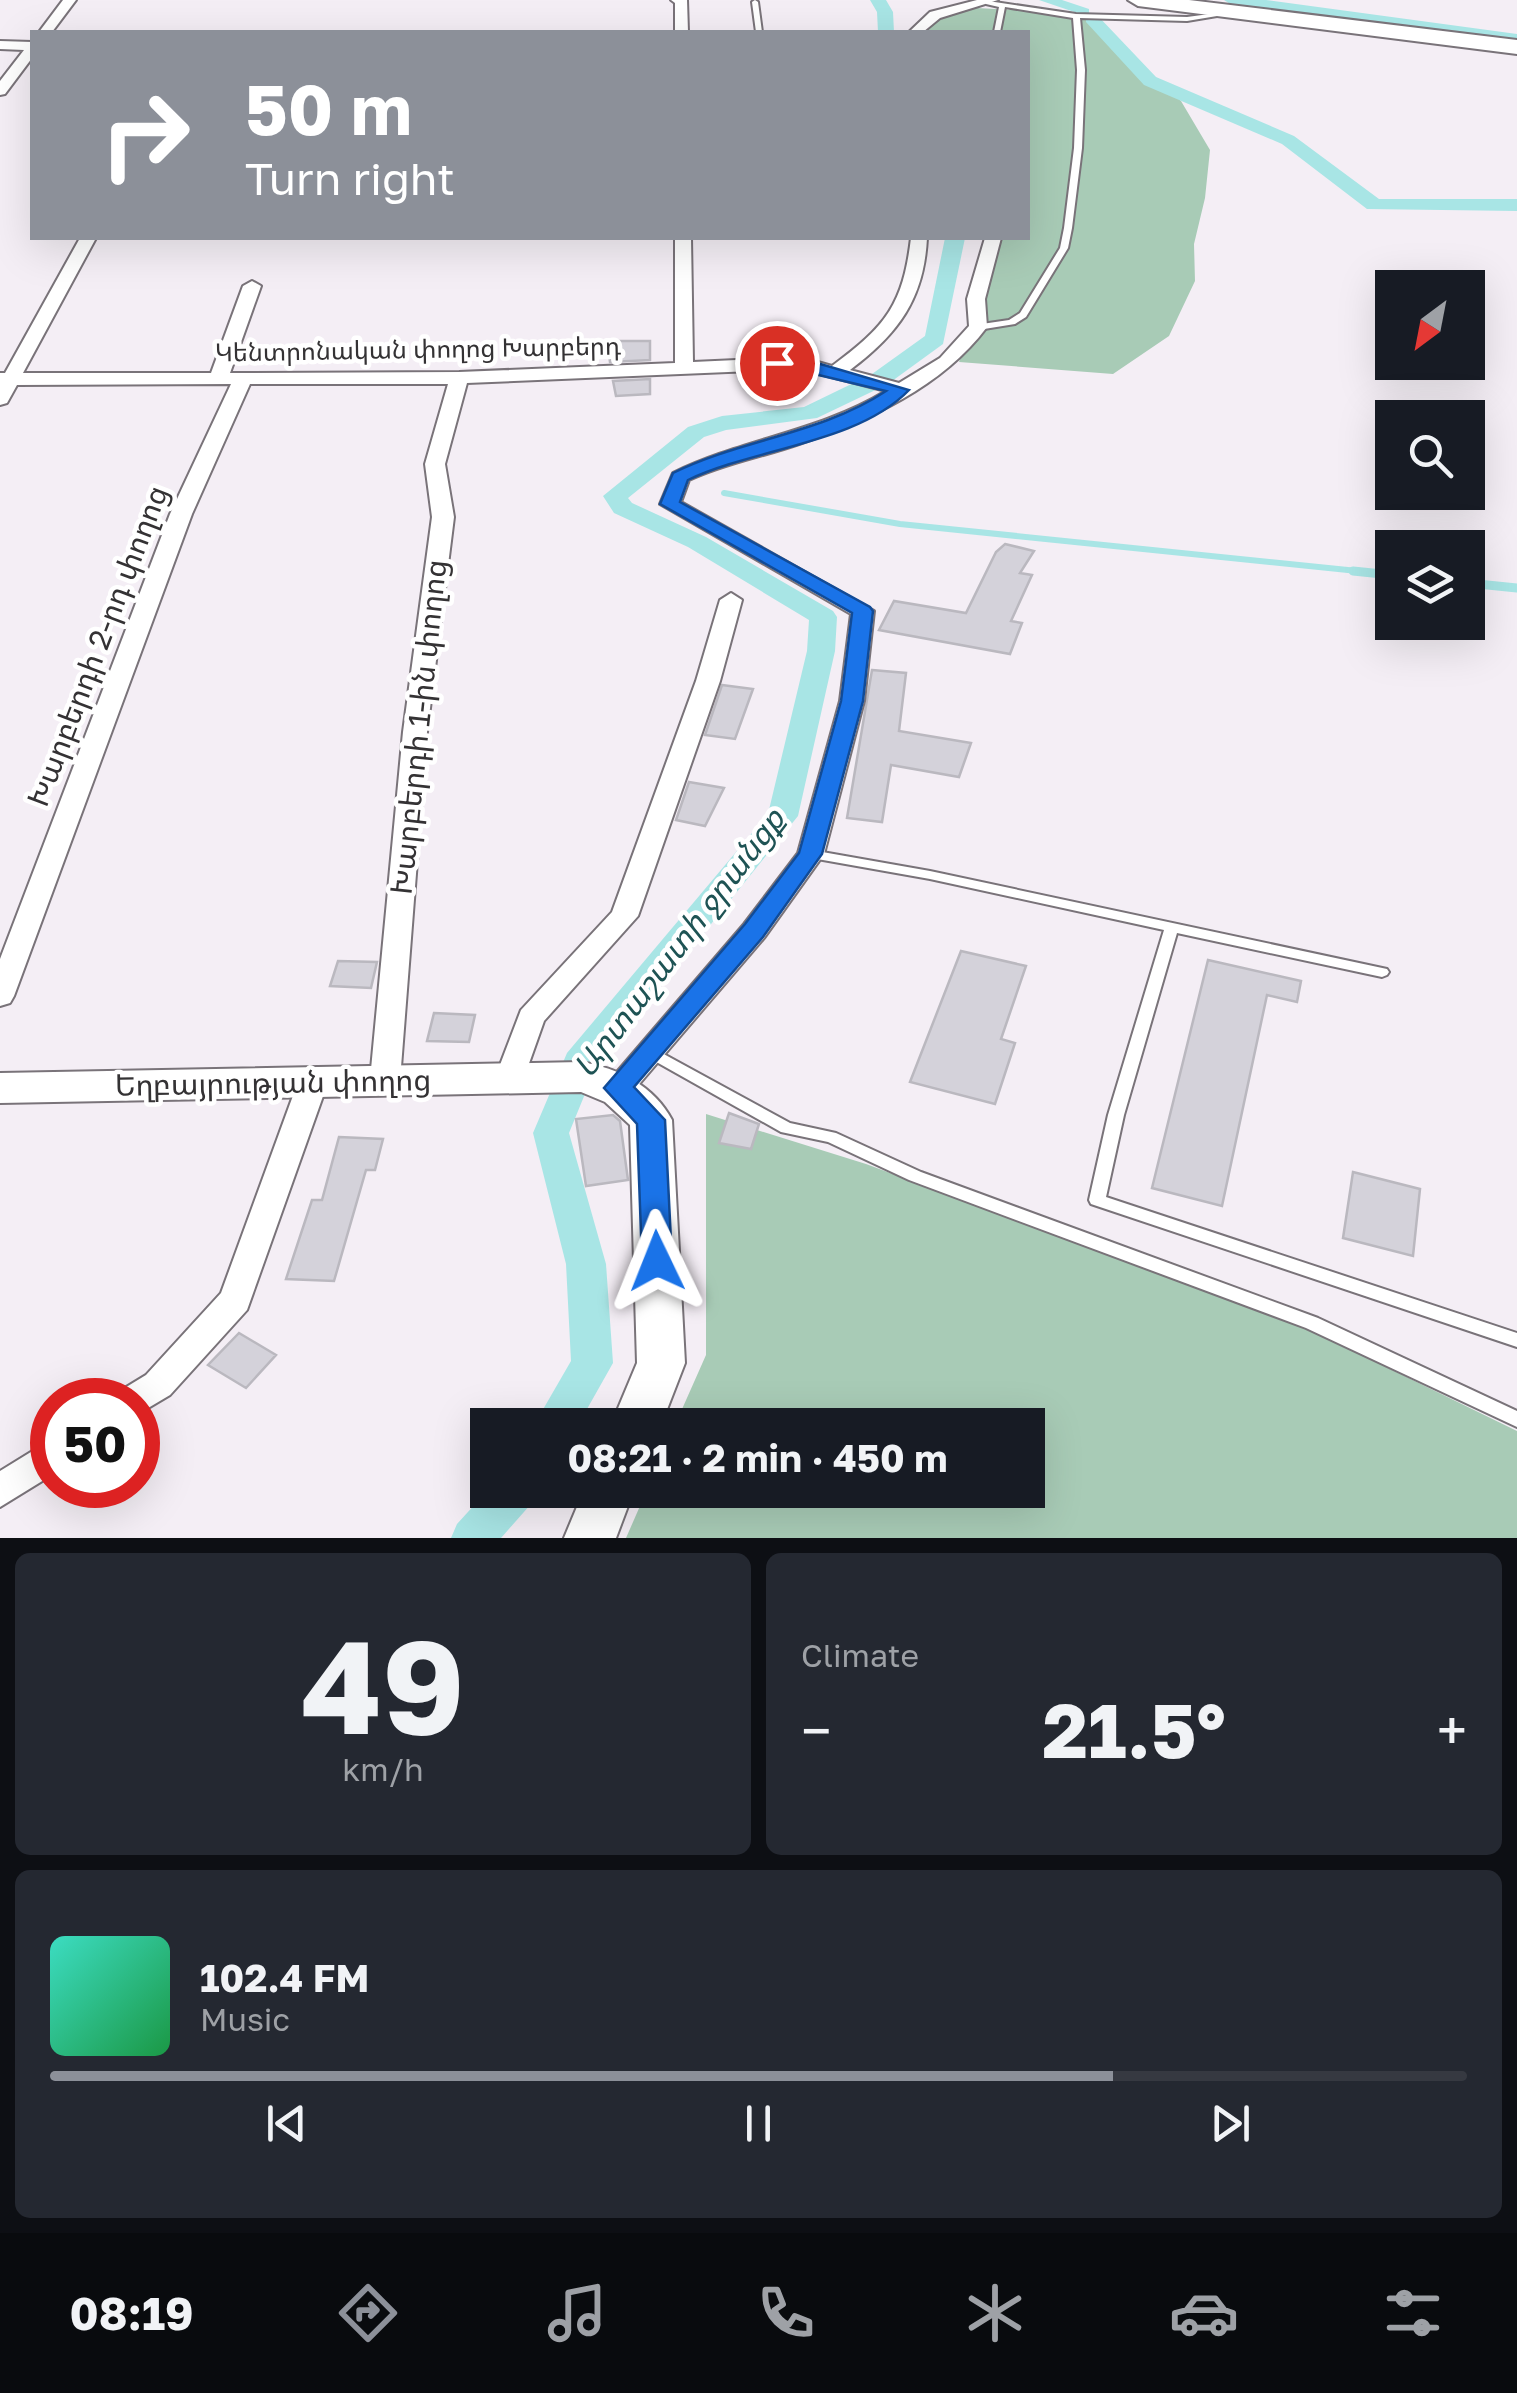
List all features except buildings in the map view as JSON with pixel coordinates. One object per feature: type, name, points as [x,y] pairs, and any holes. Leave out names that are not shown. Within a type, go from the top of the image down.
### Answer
[{"type":"main road","points":[[1149,7],[1234,12],[1517,48]]},
{"type":"street","points":[[47,30],[70,0]]},
{"type":"street","points":[[677,0],[681,0],[682,30]]},
{"type":"street","points":[[918,30],[935,16],[994,3]]},
{"type":"street","points":[[0,45],[30,47]]},
{"type":"street","points":[[0,91],[30,50]]},
{"type":"street","points":[[0,399],[5,379],[87,240]]},
{"type":"street","points":[[683,240],[684,367]]},
{"type":"street","points":[[837,371],[889,332],[910,300],[920,240]]},
{"type":"street","points":[[643,1408],[661,1363],[651,1120],[607,1083],[650,1051],[754,930],[810,854],[852,701],[863,611],[670,504],[680,477],[713,461],[790,441],[865,412],[947,362],[978,327],[976,299],[992,240]]},
{"type":"street","name":"Խարբերդի 2-րդ փողոց","points":[[0,996],[231,378],[252,286]]},
{"type":"street","name":"Կենտրոնական փողոց Խարբերդ","points":[[5,379],[459,378],[800,363],[900,390]]},
{"type":"street","name":"Խարբերդի 1-ին փողոց","points":[[384,1080],[415,732],[443,518],[434,464],[459,378]]},
{"type":"street","points":[[528,1078],[531,1017],[624,916],[708,681],[732,600]]},
{"type":"street","name":"Եղբայրության փողոց","points":[[0,1088],[528,1078],[607,1083]]},
{"type":"street","points":[[160,1383],[234,1300],[313,1082]]},
{"type":"street","points":[[0,1490],[30,1470]]},
{"type":"street","points":[[590,1538],[602,1508]]},
{"type":"lane","points":[[755,2],[759,30]]},
{"type":"lane","points":[[996,30],[994,3],[1076,16],[1149,7]]},
{"type":"lane","points":[[978,327],[1012,322],[1023,315],[1064,248],[1078,148],[1081,70],[1076,16]]},
{"type":"lane","points":[[810,854],[930,875],[1382,972]]},
{"type":"lane","points":[[1172,926],[1116,1114],[1096,1200],[1517,1340]]},
{"type":"lane","points":[[650,1051],[786,1128],[831,1137],[915,1176],[1312,1323],[1517,1419]]},
{"type":"green space","points":[[977,8],[1052,12],[1094,20],[1181,101],[1210,150],[1205,198],[1194,244],[1195,281],[1169,336],[1113,374],[959,362],[975,318],[994,240],[1030,240],[1030,30],[926,30],[931,19]]},
{"type":"green space","points":[[706,1114],[866,1164],[1300,1325],[1517,1431],[1517,1538],[626,1538],[639,1508],[1045,1508],[1045,1408],[683,1408],[706,1355]]},
{"type":"waterway","name":"Արտաշատի ջրանցք","points":[[878,0],[885,12],[886,30]]},
{"type":"waterway","points":[[1047,0],[1083,12]]},
{"type":"waterway","points":[[1232,0],[1517,39]]},
{"type":"waterway","points":[[1092,19],[1150,81],[1288,140],[1374,205],[1517,205]]},
{"type":"waterway","name":"Արտաշատի ջրանցք","points":[[565,1408],[592,1363],[586,1264],[551,1133],[580,1062],[783,816],[821,651],[823,617],[697,542],[623,508],[615,496],[696,432],[722,423],[809,413],[880,379],[935,339],[955,240]]},
{"type":"waterway","points":[[724,493],[900,524],[1375,573]]},
{"type":"waterway","points":[[1353,571],[1375,573]]},
{"type":"waterway","points":[[1485,585],[1517,588]]},
{"type":"waterway","name":"Արտաշատի ջրանցք","points":[[473,1538],[500,1508]]},
{"type":"route","points":[[657,1261],[651,1120],[618,1088],[754,930],[810,854],[852,701],[863,611],[670,504],[680,477],[713,461],[790,441],[865,412],[900,390],[837,371],[800,363],[777,363]]}]
